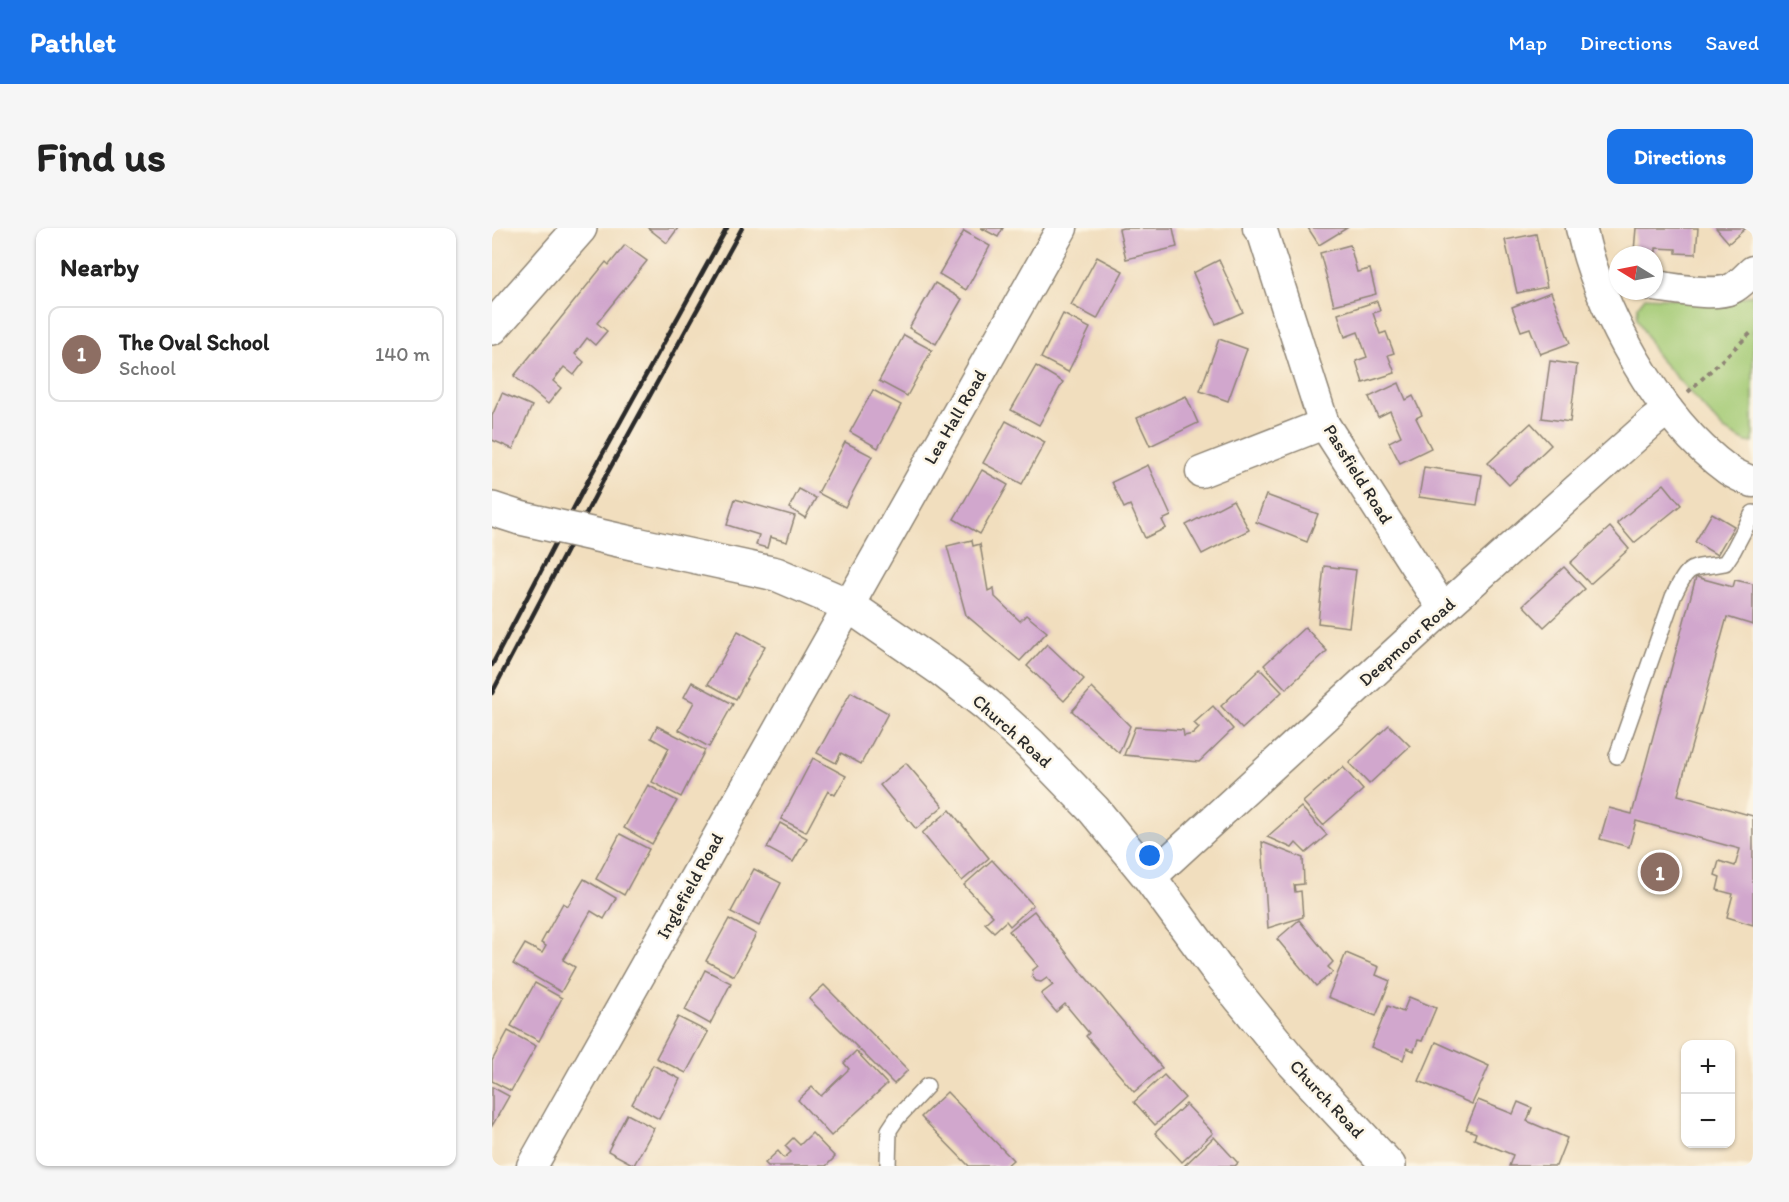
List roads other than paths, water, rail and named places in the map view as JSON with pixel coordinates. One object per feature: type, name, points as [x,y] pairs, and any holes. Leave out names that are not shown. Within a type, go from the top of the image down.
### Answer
[{"type":"street","points":[[492,328],[580,228]]},
{"type":"street","name":"Lea Hall Road","points":[[848,605],[1062,228]]},
{"type":"street","name":"Passfield Road","points":[[1258,228],[1263,234],[1284,294],[1324,424],[1443,609]]},
{"type":"street","points":[[1581,228],[1586,252],[1608,282],[1605,305],[1629,350],[1668,410],[1704,450],[1731,472],[1753,482]]},
{"type":"street","points":[[1663,287],[1718,292],[1729,290],[1741,283],[1753,271]]},
{"type":"street","name":"Deepmoor Road","points":[[1150,878],[1443,609],[1668,410]]},
{"type":"street","points":[[1200,472],[1324,424]]},
{"type":"street","name":"Church Road","points":[[506,514],[776,574],[848,605],[942,670],[1004,721],[1094,810],[1150,878],[1219,972],[1268,1032],[1389,1166]]},
{"type":"street","name":"Inglefield Road","points":[[532,1166],[848,605]]},
{"type":"lane","points":[[1617,756],[1673,597],[1683,575],[1698,566],[1725,563],[1753,513]]},
{"type":"lane","points":[[888,1166],[889,1130],[927,1086]]},
{"type":"railway","points":[[492,665],[591,475],[727,228]]},
{"type":"railway","points":[[492,693],[603,481],[742,228]]},
{"type":"place","name":"The Oval School","points":[[1660,872]]}]
